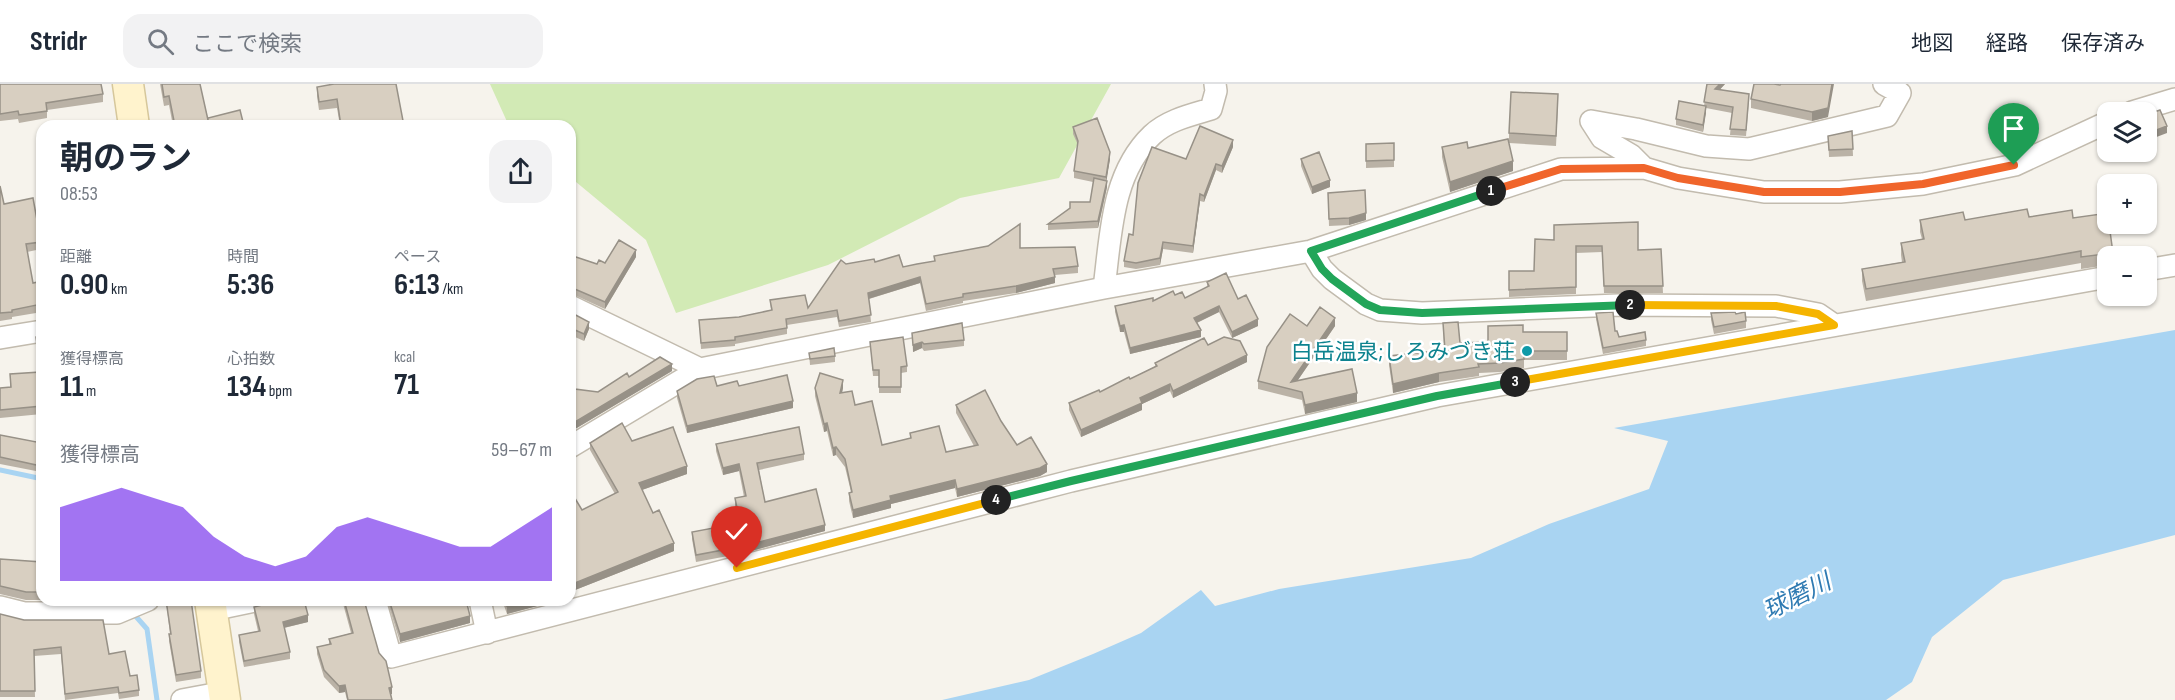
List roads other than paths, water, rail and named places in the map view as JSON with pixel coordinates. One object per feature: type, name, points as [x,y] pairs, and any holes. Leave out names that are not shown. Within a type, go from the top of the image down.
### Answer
[{"type":"street","points":[[128,84],[133,120]]},
{"type":"street","points":[[1104,288],[1118,192],[1133,158],[1153,134],[1177,120],[1211,108],[1216,91],[1215,84]]},
{"type":"street","points":[[1644,168],[1631,155],[1602,138],[1590,121],[1636,129],[1706,146],[1749,149],[1887,116],[1900,93],[1884,84]]},
{"type":"street","points":[[2157,104],[2175,99]]},
{"type":"street","points":[[576,443],[700,369],[1104,288],[1311,251],[1561,169],[1644,168],[1678,178],[1764,192],[1840,192],[1911,185],[2014,165],[2097,127]]},
{"type":"street","points":[[1311,251],[1322,269],[1332,279],[1366,304],[1380,310],[1422,313],[1618,305],[1776,306],[1818,314],[1834,325]]},
{"type":"street","points":[[2157,268],[2175,265]]},
{"type":"street","points":[[377,606],[391,657],[1071,481],[1414,401],[2097,279]]},
{"type":"street","points":[[576,309],[700,369]]},
{"type":"street","points":[[0,338],[36,332]]},
{"type":"street","points":[[0,607],[24,613],[117,614],[135,606]]},
{"type":"street","points":[[182,700],[225,696],[211,606]]},
{"type":"street","points":[[481,606],[487,633]]},
{"type":"water","name":"球磨川","points":[[2175,330],[2175,535],[2003,580],[1932,637],[1912,682],[1886,700],[942,700],[1029,680],[1093,654],[1141,633],[1201,590],[1215,606],[1279,589],[1471,558],[1549,524],[1649,489],[1668,441],[1614,428]]},
{"type":"waterway","points":[[0,470],[36,478]]},
{"type":"waterway","points":[[132,612],[147,629],[157,700]]},
{"type":"place","name":"白岳温泉;しろみづき荘","points":[[1527,351]]}]
